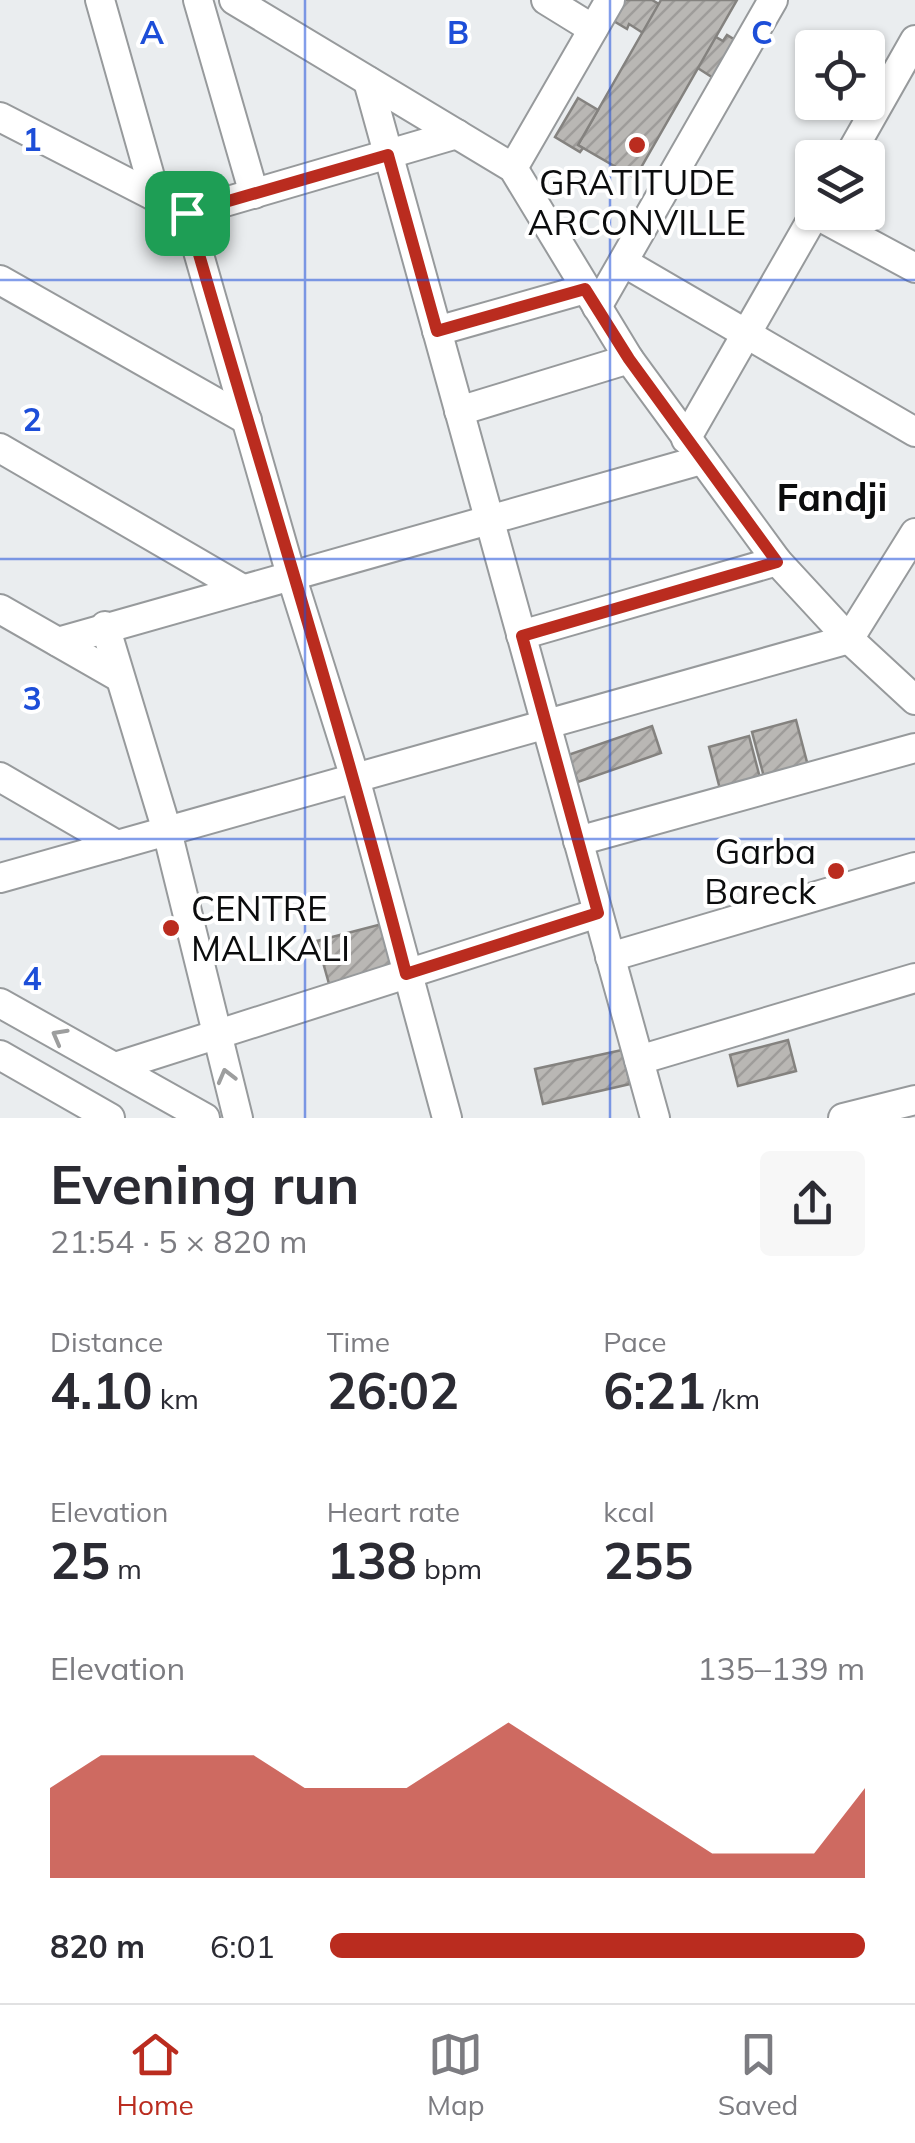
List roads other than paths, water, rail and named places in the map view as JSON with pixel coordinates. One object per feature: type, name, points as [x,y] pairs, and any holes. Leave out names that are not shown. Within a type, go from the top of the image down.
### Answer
[{"type":"street","points":[[100,0],[156,198]]},
{"type":"street","points":[[198,0],[254,194]]},
{"type":"street","points":[[234,0],[513,168],[629,359],[777,562],[849,639],[915,700]]},
{"type":"street","points":[[546,0],[593,28]]},
{"type":"street","points":[[513,168],[610,0]]},
{"type":"street","points":[[437,331],[591,298],[623,262],[774,0]]},
{"type":"street","points":[[858,140],[915,40]]},
{"type":"street","points":[[368,81],[655,1118]]},
{"type":"street","points":[[0,117],[187,213],[457,134]]},
{"type":"street","points":[[187,213],[291,575],[355,778],[447,1118]]},
{"type":"street","points":[[58,642],[489,519],[694,449],[746,334],[806,230]]},
{"type":"street","points":[[847,230],[915,268]]},
{"type":"street","points":[[623,262],[915,432]]},
{"type":"street","points":[[0,280],[246,420]]},
{"type":"street","points":[[459,411],[629,359]]},
{"type":"street","points":[[0,448],[240,588]]},
{"type":"street","points":[[0,878],[849,639],[915,533]]},
{"type":"street","points":[[522,636],[777,562]]},
{"type":"street","points":[[0,609],[119,677]]},
{"type":"street","points":[[105,626],[166,831],[238,1118]]},
{"type":"street","points":[[578,841],[915,748]]},
{"type":"street","points":[[0,776],[117,845]]},
{"type":"street","points":[[610,957],[915,867]]},
{"type":"street","points":[[115,1067],[598,913]]},
{"type":"street","points":[[639,1060],[915,978]]},
{"type":"street","points":[[0,1002],[205,1118]]},
{"type":"street","points":[[0,1055],[110,1118]]},
{"type":"street","points":[[843,1118],[915,1100]]},
{"type":"place","name":"GRATITUDE ARCONVILLE","points":[[637,145]]},
{"type":"place","name":"Garba Bareck","points":[[836,871]]},
{"type":"place","name":"CENTRE MALIKALI","points":[[171,928]]},
{"type":"district","name":"Fandji","points":[[832,497]]}]
